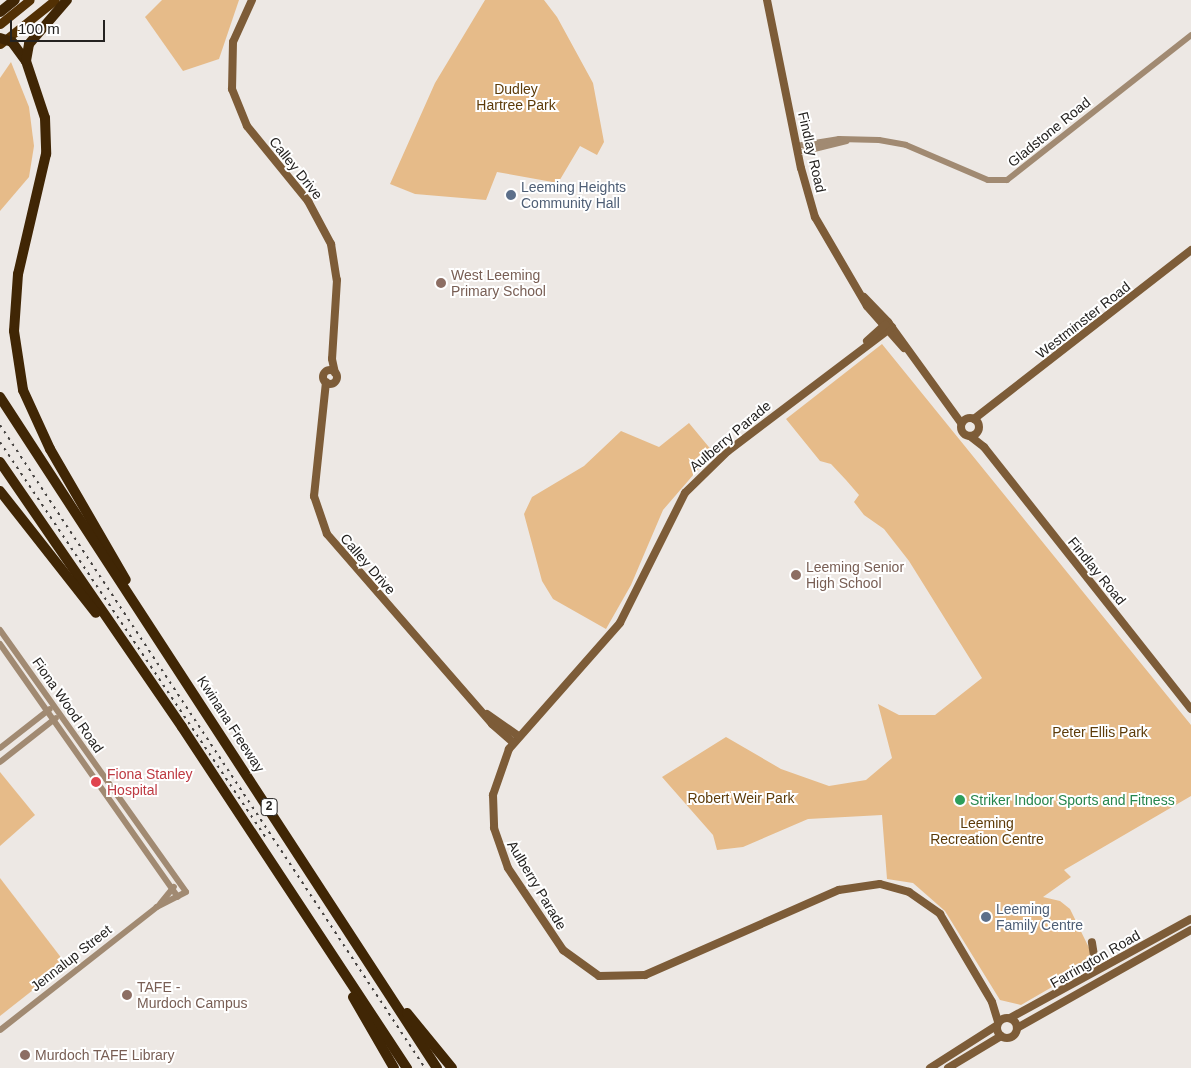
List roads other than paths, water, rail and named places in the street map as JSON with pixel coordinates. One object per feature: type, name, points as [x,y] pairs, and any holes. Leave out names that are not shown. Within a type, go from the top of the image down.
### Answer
[{"type":"highway","points":[[0,12],[15,0]]},
{"type":"highway","points":[[0,24],[30,0]]},
{"type":"highway","points":[[55,0],[2,40],[26,61],[45,118],[46,154],[18,274],[14,331],[23,390],[50,449],[162,645]]},
{"type":"highway","points":[[26,61],[33,39],[67,0]]},
{"type":"highway","name":"Kwinana Freeway","points":[[0,397],[437,1068]]},
{"type":"highway","name":"2","points":[[0,462],[407,1068]]},
{"type":"highway","points":[[0,491],[143,673]]},
{"type":"highway","points":[[304,912],[394,1068]]},
{"type":"highway","points":[[373,972],[452,1068]]},
{"type":"main road","name":"Calley Drive","points":[[252,0],[233,42],[230,71],[234,99],[252,134],[315,210],[331,244],[337,280],[332,359],[335,372],[330,383],[327,400],[314,496],[326,534],[483,711],[516,739]]},
{"type":"main road","name":"Findlay Road","points":[[767,0],[797,150],[815,217],[839,263],[864,298],[951,406],[961,423],[962,432],[984,447],[1191,709]]},
{"type":"main road","name":"Westminster Road","points":[[975,423],[1191,250]]},
{"type":"main road","name":"Aulberry Parade","points":[[887,327],[698,478],[673,510],[620,623],[516,739],[492,795],[497,844],[563,950],[591,972],[619,979],[645,975],[833,892],[872,884],[909,892],[940,914],[992,1002],[1017,1028]]},
{"type":"main road","name":"Calley Drive","points":[[325,373],[332,359]]},
{"type":"main road","points":[[330,383],[325,373],[335,372]]},
{"type":"main road","name":"Findlay Road","points":[[951,406],[975,423],[984,447]]},
{"type":"main road","points":[[961,423],[975,423],[970,436]]},
{"type":"main road","name":"Farrington Road","points":[[997,1024],[1047,1002],[1191,919]]},
{"type":"main road","name":"Farrington Road","points":[[1001,1036],[1010,1037],[1017,1028],[1191,930]]},
{"type":"main road","points":[[1047,1002],[1093,968],[1092,942]]},
{"type":"main road","name":"Aulberry Parade","points":[[992,1002],[1001,1036]]},
{"type":"main road","points":[[930,1068],[997,1024]]},
{"type":"main road","points":[[948,1068],[1001,1036]]},
{"type":"street","name":"Gladstone Road","points":[[797,150],[847,140],[906,145],[988,180],[1007,180],[1191,35]]},
{"type":"street","name":"Fiona Wood Road","points":[[0,630],[59,716],[116,792],[186,892]]},
{"type":"street","name":"Fiona Wood Road","points":[[0,644],[53,721],[110,797],[178,897]]},
{"type":"street","points":[[0,748],[53,707]]},
{"type":"street","points":[[0,762],[59,716]]},
{"type":"street","points":[[110,797],[116,792]]},
{"type":"street","name":"Jennalup Street","points":[[0,1030],[157,907],[179,883]]},
{"type":"street","name":"Jennalup Street","points":[[157,907],[186,892]]},
{"type":"railway","points":[[0,425],[425,1068]]},
{"type":"railway","points":[[0,442],[267,840]]},
{"type":"place","name":"Leeming Heights Community Hall","points":[[511,195]]},
{"type":"place","name":"West Leeming Primary School","points":[[441,283]]},
{"type":"place","name":"Leeming Senior High School","points":[[796,575]]},
{"type":"place","name":"Fiona Stanley Hospital","points":[[96,782]]},
{"type":"place","name":"Striker Indoor Sports and Fitness","points":[[960,800]]},
{"type":"place","name":"Leeming Family Centre","points":[[986,917]]},
{"type":"place","name":"TAFE - Murdoch Campus","points":[[127,995]]},
{"type":"place","name":"Murdoch TAFE Library","points":[[25,1055]]},
{"type":"park label","name":"Dudley Hartree Park","points":[[516,98]]},
{"type":"park label","name":"Peter Ellis Park","points":[[1100,732]]},
{"type":"park label","name":"Robert Weir Park","points":[[741,798]]},
{"type":"park label","name":"Leeming Recreation Centre","points":[[987,832]]}]
